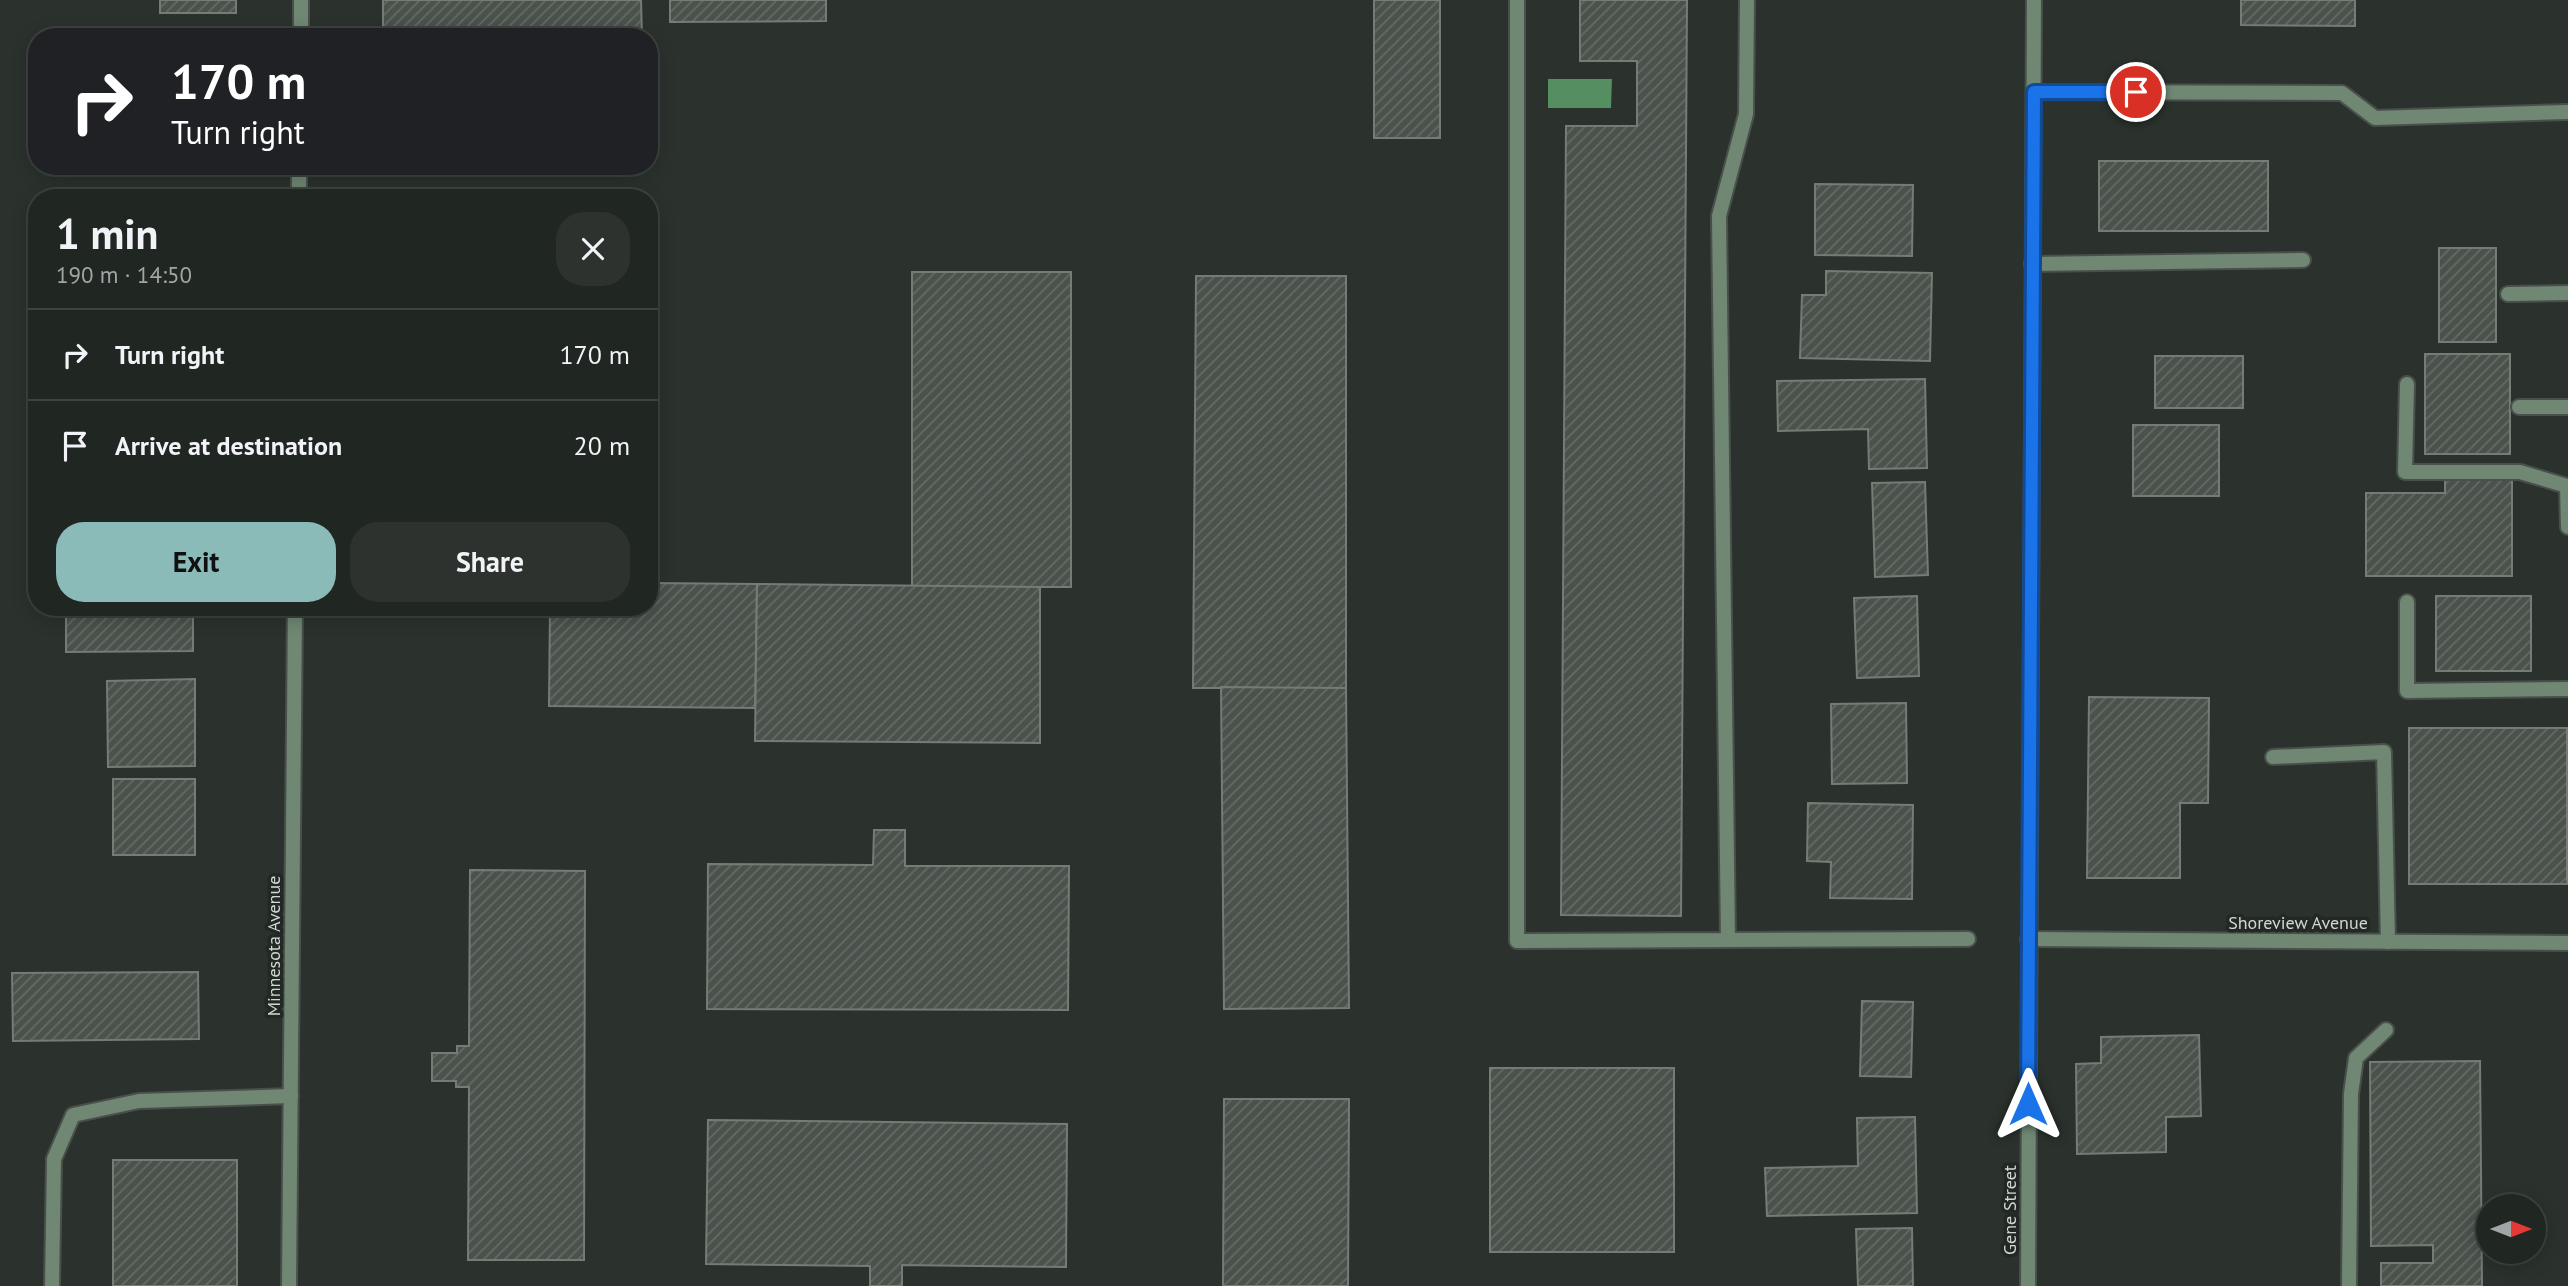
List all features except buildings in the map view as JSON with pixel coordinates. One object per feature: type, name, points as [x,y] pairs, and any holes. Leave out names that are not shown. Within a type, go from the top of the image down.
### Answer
[{"type":"street","points":[[300,28],[301,0]]},
{"type":"street","points":[[1517,0],[1517,942],[1968,939]]},
{"type":"street","points":[[1728,940],[1719,216],[1746,114],[1747,0]]},
{"type":"street","name":"Gene Street","points":[[2028,1286],[2034,0]]},
{"type":"street","points":[[2034,92],[2342,93],[2375,118],[2568,113]]},
{"type":"street","points":[[2032,264],[2303,260]]},
{"type":"street","points":[[2508,294],[2568,293]]},
{"type":"street","points":[[2407,384],[2405,472],[2520,472],[2567,486],[2568,527]]},
{"type":"street","points":[[2519,407],[2568,407]]},
{"type":"street","points":[[2407,602],[2407,691],[2568,689]]},
{"type":"street","name":"Minnesota Avenue","points":[[289,1286],[295,616]]},
{"type":"street","points":[[2273,757],[2385,752],[2388,942]]},
{"type":"street","name":"Shoreview Avenue","points":[[2028,939],[2568,943]]},
{"type":"street","points":[[2349,1286],[2351,1094],[2356,1058],[2386,1030]]},
{"type":"street","points":[[52,1286],[54,1159],[73,1115],[139,1101],[291,1096]]},
{"type":"shaded area","points":[[1548,79],[1612,79],[1611,108],[1548,108]]},
{"type":"route","points":[[2028,1104],[2034,92],[2136,92]]}]
